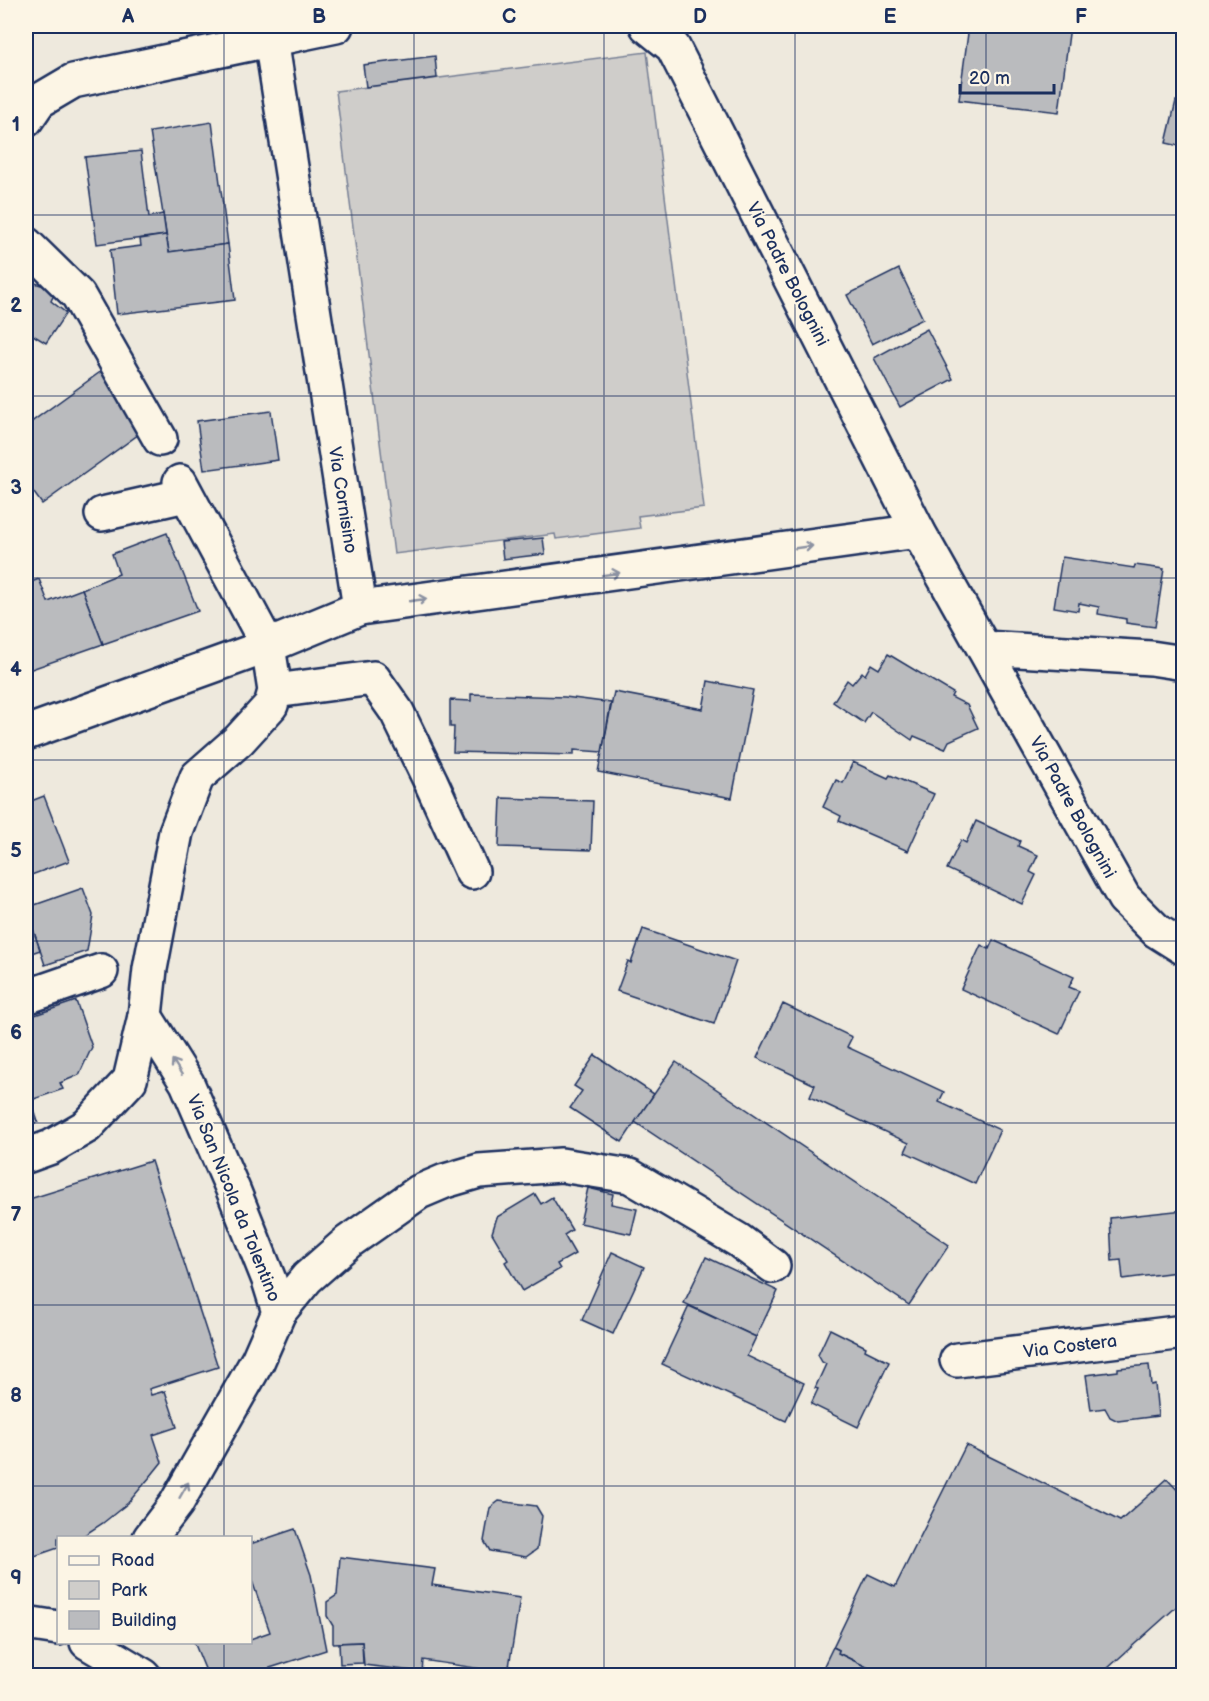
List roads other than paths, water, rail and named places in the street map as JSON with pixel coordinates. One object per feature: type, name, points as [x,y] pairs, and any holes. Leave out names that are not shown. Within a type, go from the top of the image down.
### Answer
[{"type":"street","points":[[26,120],[39,100],[73,81],[336,26]]},
{"type":"street","name":"Via Padre Bolognini","points":[[647,26],[673,47],[918,531],[1124,898],[1157,931],[1184,948]]},
{"type":"street","name":"Via Cornisino","points":[[271,39],[360,608]]},
{"type":"street","points":[[26,244],[78,295],[160,439]]},
{"type":"street","points":[[26,1156],[51,1147],[87,1126],[130,1080],[145,1016],[150,969],[176,832],[197,777],[239,740],[271,705],[275,691],[268,646],[183,488],[102,514]]},
{"type":"street","points":[[26,733],[268,646],[360,608],[918,531]]},
{"type":"street","points":[[984,648],[1151,658],[1184,663]]},
{"type":"street","points":[[275,691],[373,678],[397,712],[471,872]]},
{"type":"street","points":[[26,998],[101,971]]},
{"type":"street","name":"Via San Nicola da Tolentino","points":[[145,1016],[188,1083],[269,1280],[279,1312],[258,1360],[176,1504],[152,1536]]},
{"type":"street","points":[[279,1312],[307,1278],[348,1242],[419,1192],[479,1171],[561,1165],[630,1176],[738,1240],[773,1266]]},
{"type":"street","name":"Via Costera","points":[[957,1359],[1184,1332]]},
{"type":"street","points":[[26,1623],[57,1628]]},
{"type":"street","points":[[90,1644],[144,1676]]}]
